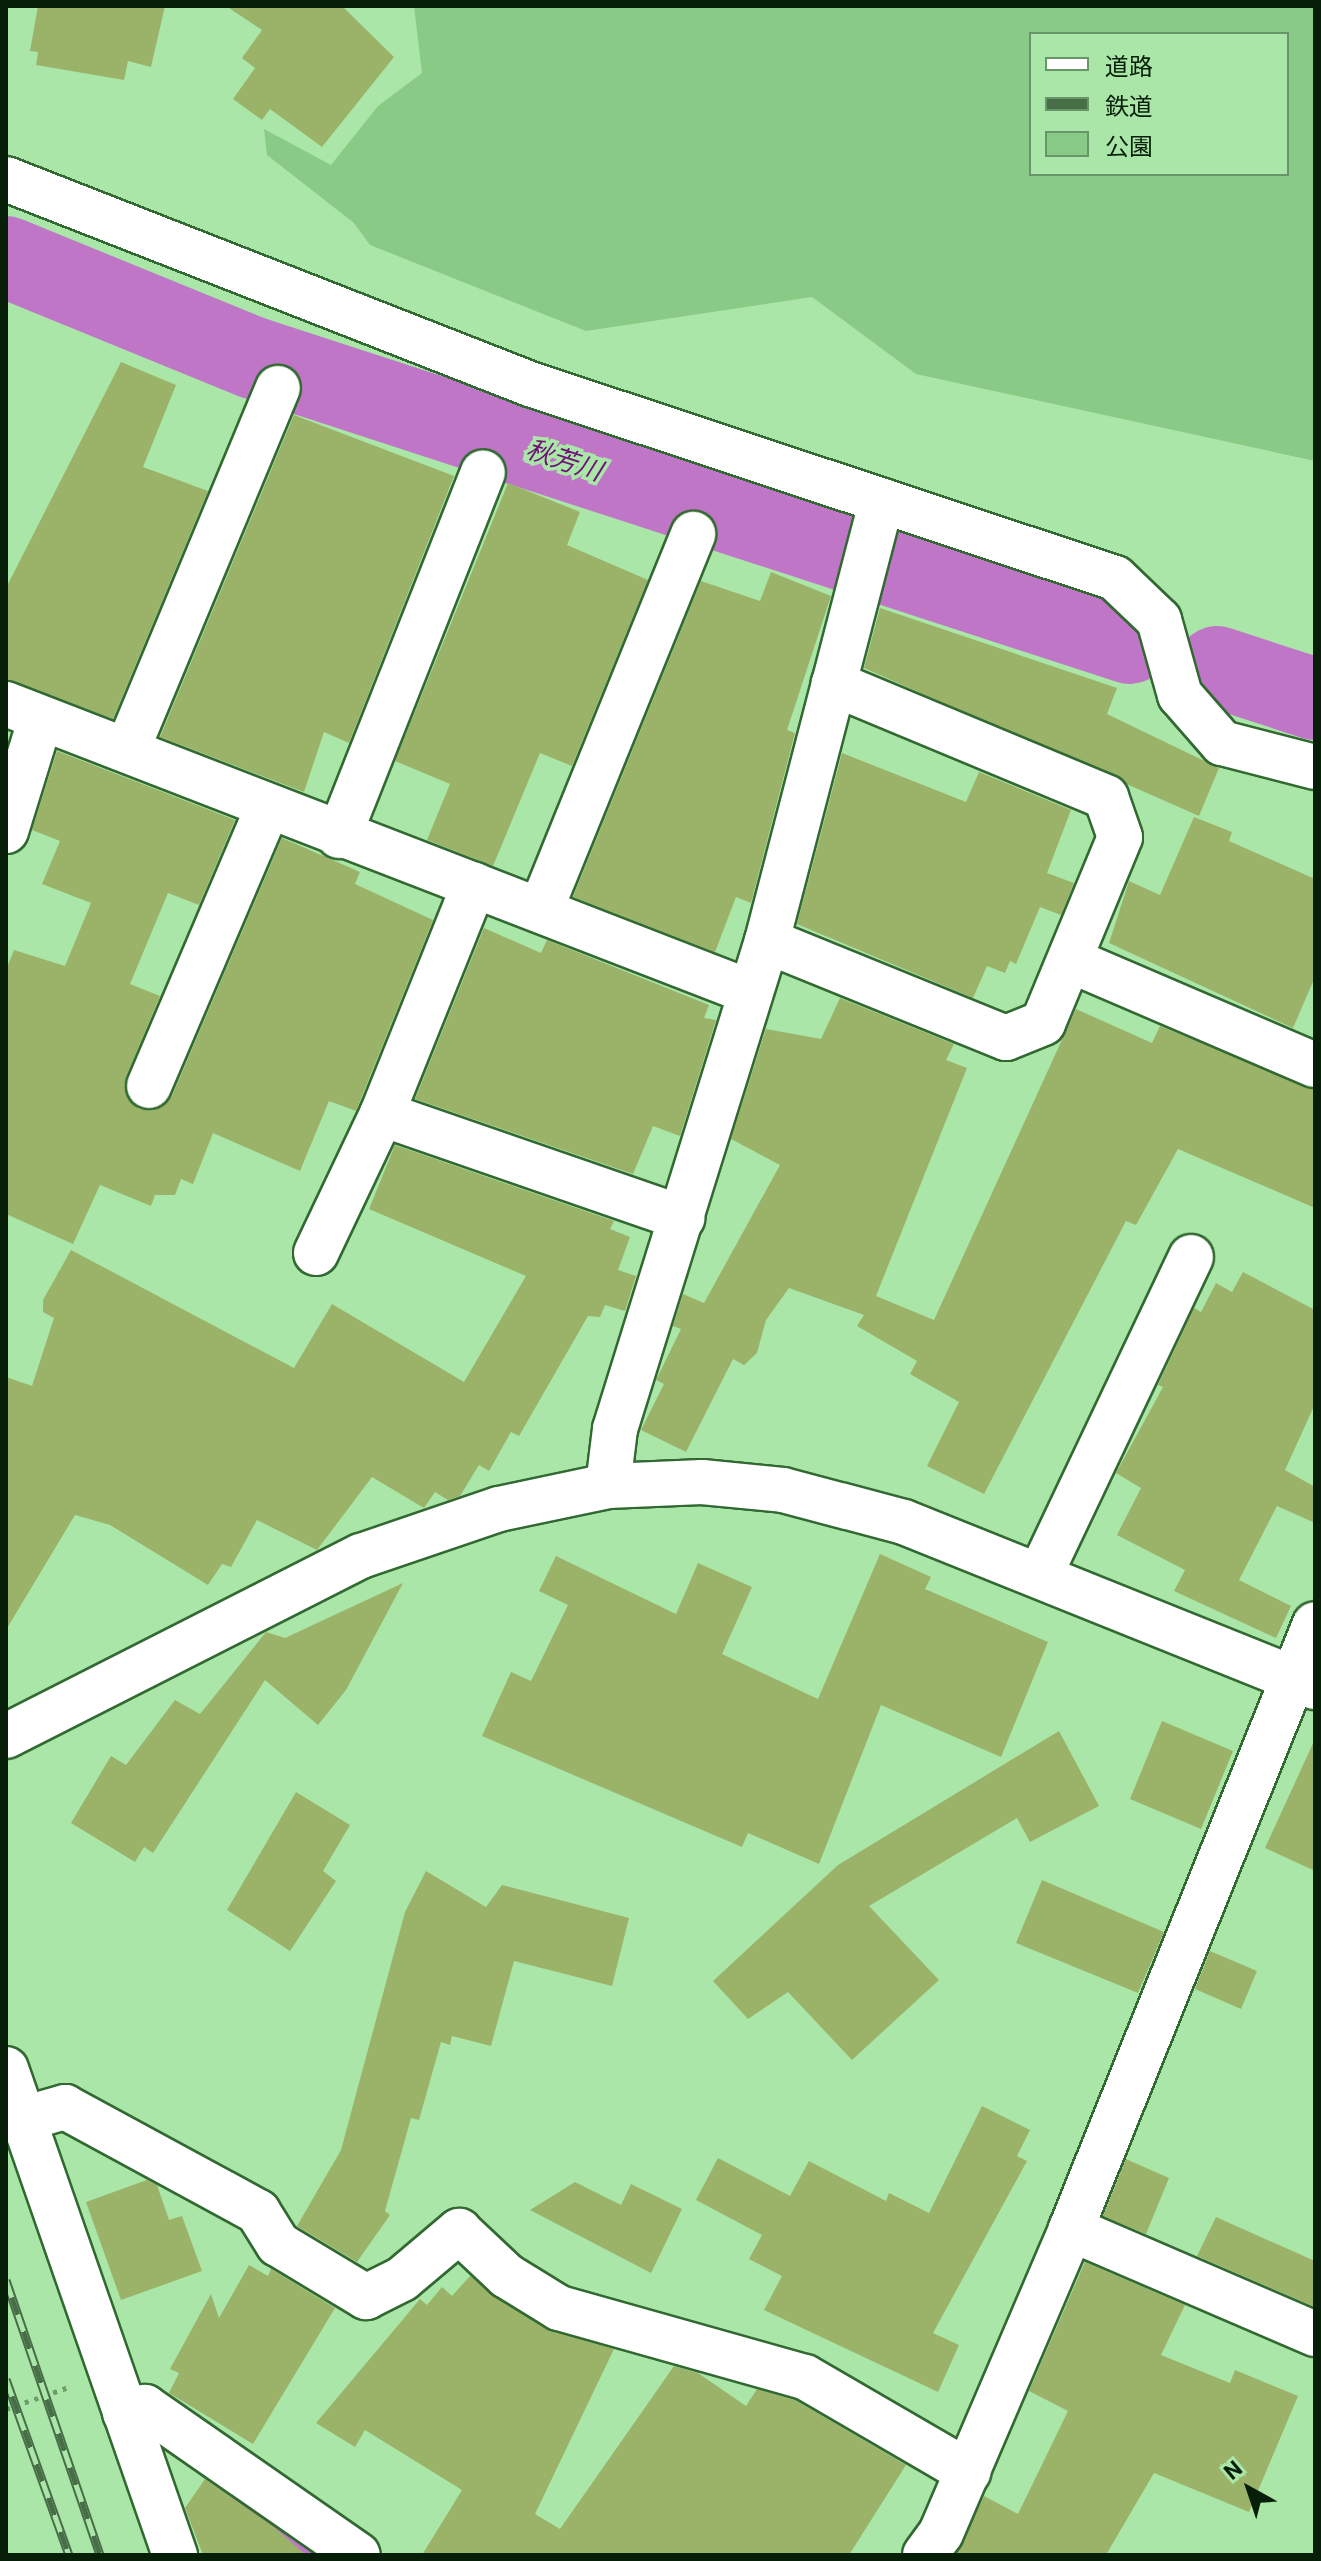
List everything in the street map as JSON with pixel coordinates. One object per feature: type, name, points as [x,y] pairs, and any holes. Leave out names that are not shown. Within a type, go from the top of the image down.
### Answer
[{"type":"street","points":[[6,179],[530,384],[876,512],[1115,578],[1159,620],[1180,695],[1222,743],[1315,767]]},
{"type":"street","points":[[128,748],[278,388]]},
{"type":"street","points":[[339,836],[483,472]]},
{"type":"street","points":[[608,1486],[615,1429],[767,941],[876,512]]},
{"type":"street","points":[[541,909],[693,534]]},
{"type":"street","points":[[767,941],[1006,1038],[1043,1023],[1072,961],[1120,837],[1106,797],[834,684]]},
{"type":"street","points":[[6,831],[24,711],[128,748],[339,836],[541,909],[750,992]]},
{"type":"street","points":[[149,1086],[268,807]]},
{"type":"street","points":[[316,1253],[382,1114],[474,885]]},
{"type":"street","points":[[1072,961],[1315,1065]]},
{"type":"street","points":[[382,1114],[683,1218]]},
{"type":"street","points":[[1040,1575],[1191,1257]]},
{"type":"street","points":[[6,1736],[361,1556],[499,1509],[608,1486],[702,1482],[783,1490],[904,1522],[1304,1683]]},
{"type":"street","points":[[925,2555],[968,2472],[1304,1683],[1315,1624]]},
{"type":"street","points":[[6,2069],[175,2555]]},
{"type":"street","points":[[23,2119],[65,2107],[258,2212],[278,2244],[366,2297],[402,2279],[459,2231],[507,2276],[559,2308],[805,2377],[968,2472]]},
{"type":"street","points":[[1071,2229],[1315,2334]]},
{"type":"street","points":[[125,2413],[145,2407],[358,2555]]},
{"type":"path","points":[[6,2409],[111,2373]]},
{"type":"green space","points":[[414,6],[1315,6],[1315,461],[916,374],[812,297],[586,331],[370,245],[354,223],[267,155],[264,129],[331,165],[378,106],[422,73]]},
{"type":"building","points":[[38,6],[165,6],[151,67],[128,61],[124,80],[36,65],[38,52],[30,51]]},
{"type":"building","points":[[226,6],[342,6],[394,57],[322,147],[270,109],[262,120],[233,99],[255,68],[242,58],[262,30]]},
{"type":"building","points":[[121,362],[176,385],[143,467],[208,491],[113,719],[6,680],[6,588]]},
{"type":"building","points":[[294,415],[454,476],[349,743],[324,732],[304,792],[160,737]]},
{"type":"building","points":[[508,483],[580,512],[567,545],[648,580],[572,766],[540,753],[493,866],[427,840],[450,784],[395,761]]},
{"type":"building","points":[[771,572],[831,596],[787,730],[795,733],[751,903],[736,897],[715,952],[573,897],[701,581],[760,601]]},
{"type":"building","points":[[880,608],[1117,688],[1107,714],[1219,768],[1199,816],[864,668]]},
{"type":"building","points":[[57,751],[235,820],[199,905],[168,893],[130,984],[160,996],[126,1077],[129,1100],[139,1109],[153,1111],[172,1096],[282,838],[360,872],[355,884],[433,920],[356,1111],[329,1101],[300,1171],[213,1133],[193,1184],[181,1179],[175,1195],[155,1195],[151,1206],[100,1185],[73,1244],[6,1214],[6,970],[14,950],[65,966],[91,903],[42,884],[60,841],[32,830]]},
{"type":"building","points":[[842,753],[966,802],[979,772],[1071,810],[1047,873],[1074,883],[1061,915],[1040,907],[1016,964],[1010,961],[1005,973],[987,966],[973,998],[797,924]]},
{"type":"building","points":[[1194,817],[1232,832],[1229,841],[1315,879],[1315,977],[1293,1028],[1109,943],[1129,881],[1160,895]]},
{"type":"building","points":[[484,928],[541,953],[547,940],[709,1005],[704,1018],[716,1020],[680,1136],[653,1126],[633,1174],[415,1099]]},
{"type":"building","points":[[840,998],[954,1044],[946,1060],[967,1068],[876,1296],[934,1320],[1076,1009],[1152,1043],[1160,1026],[1315,1090],[1315,1208],[1178,1149],[1136,1225],[1126,1221],[984,1494],[927,1466],[959,1402],[910,1374],[917,1361],[857,1326],[864,1315],[789,1288],[766,1320],[757,1353],[744,1365],[733,1359],[686,1452],[641,1430],[664,1384],[656,1380],[681,1329],[673,1326],[683,1294],[704,1303],[780,1165],[731,1139],[766,1029],[821,1039]]},
{"type":"building","points":[[395,1145],[614,1221],[610,1229],[630,1237],[618,1270],[636,1276],[625,1311],[605,1305],[600,1317],[588,1316],[519,1436],[511,1432],[489,1471],[479,1465],[460,1496],[448,1500],[435,1492],[424,1508],[372,1477],[317,1550],[257,1520],[231,1567],[222,1564],[208,1585],[110,1525],[75,1515],[6,1630],[6,1377],[32,1386],[54,1318],[43,1312],[43,1300],[71,1250],[294,1368],[332,1304],[464,1382],[526,1276],[369,1209]]},
{"type":"building","points":[[1243,1272],[1315,1310],[1315,1404],[1285,1470],[1315,1487],[1315,1523],[1277,1506],[1239,1580],[1291,1606],[1276,1638],[1174,1591],[1185,1570],[1117,1535],[1141,1488],[1116,1473],[1163,1387],[1158,1385],[1194,1308],[1201,1312],[1216,1283],[1232,1292]]},
{"type":"building","points":[[880,1554],[931,1577],[925,1589],[1048,1642],[1001,1757],[881,1705],[819,1864],[748,1833],[742,1847],[482,1736],[511,1672],[531,1681],[568,1605],[539,1591],[556,1556],[676,1614],[698,1563],[752,1587],[722,1654],[818,1699]]},
{"type":"building","points":[[403,1583],[346,1690],[318,1725],[265,1680],[153,1853],[144,1847],[135,1862],[71,1823],[111,1756],[126,1765],[175,1700],[200,1714],[266,1632],[285,1638]]},
{"type":"building","points":[[1162,1721],[1233,1751],[1201,1829],[1130,1799]]},
{"type":"building","points":[[1059,1731],[1099,1806],[1030,1842],[1017,1818],[869,1906],[939,1980],[852,2060],[788,1992],[748,2019],[713,1981],[838,1865]]},
{"type":"building","points":[[1315,1739],[1315,1871],[1265,1848]]},
{"type":"building","points":[[296,1792],[350,1825],[323,1871],[336,1881],[290,1951],[227,1910]]},
{"type":"building","points":[[426,1871],[486,1907],[502,1885],[629,1918],[612,1986],[514,1961],[491,2046],[452,2036],[450,2045],[441,2042],[419,2120],[411,2118],[385,2211],[390,2215],[357,2262],[297,2226],[341,2150],[405,1912]]},
{"type":"building","points":[[1042,1880],[1164,1932],[1138,1993],[1016,1943]]},
{"type":"building","points":[[1210,1951],[1257,1971],[1241,2009],[1195,1989]]},
{"type":"building","points":[[982,2106],[1030,2130],[1017,2156],[1027,2161],[933,2333],[959,2345],[938,2392],[764,2310],[782,2276],[749,2259],[762,2235],[696,2200],[718,2158],[790,2196],[809,2161],[886,2201],[889,2193],[929,2213]]},
{"type":"building","points":[[1126,2159],[1169,2178],[1146,2234],[1103,2216]]},
{"type":"building","points":[[147,2180],[157,2185],[169,2220],[182,2216],[202,2271],[121,2300],[86,2202]]},
{"type":"building","points":[[575,2182],[621,2205],[631,2184],[682,2209],[651,2273],[530,2210]]},
{"type":"building","points":[[1216,2217],[1315,2261],[1315,2307],[1197,2256]]},
{"type":"building","points":[[1085,2262],[1185,2305],[1161,2355],[1230,2383],[1235,2370],[1298,2396],[1249,2512],[1154,2473],[1106,2555],[956,2555],[984,2496],[1018,2514],[1068,2411],[1029,2391]]},
{"type":"building","points":[[249,2265],[268,2276],[271,2269],[335,2308],[253,2444],[169,2393],[179,2373],[170,2369],[211,2294],[219,2318]]},
{"type":"building","points":[[470,2276],[546,2329],[614,2349],[535,2514],[560,2529],[674,2366],[698,2373],[746,2406],[757,2389],[795,2400],[906,2465],[849,2555],[422,2555],[462,2490],[365,2430],[355,2447],[316,2423],[420,2299],[427,2305],[442,2287],[452,2296]]},
{"type":"building","points":[[205,2479],[274,2527],[306,2555],[203,2555],[185,2508]]},
{"type":"waterway","name":"秋芳川","points":[[6,257],[254,358],[1130,643]]},
{"type":"waterway","name":"秋芳川","points":[[1217,667],[1315,699]]},
{"type":"waterway","points":[[252,2506],[319,2555]]},
{"type":"railway","points":[[6,2280],[100,2555]]},
{"type":"railway","points":[[6,2379],[69,2555]]}]
